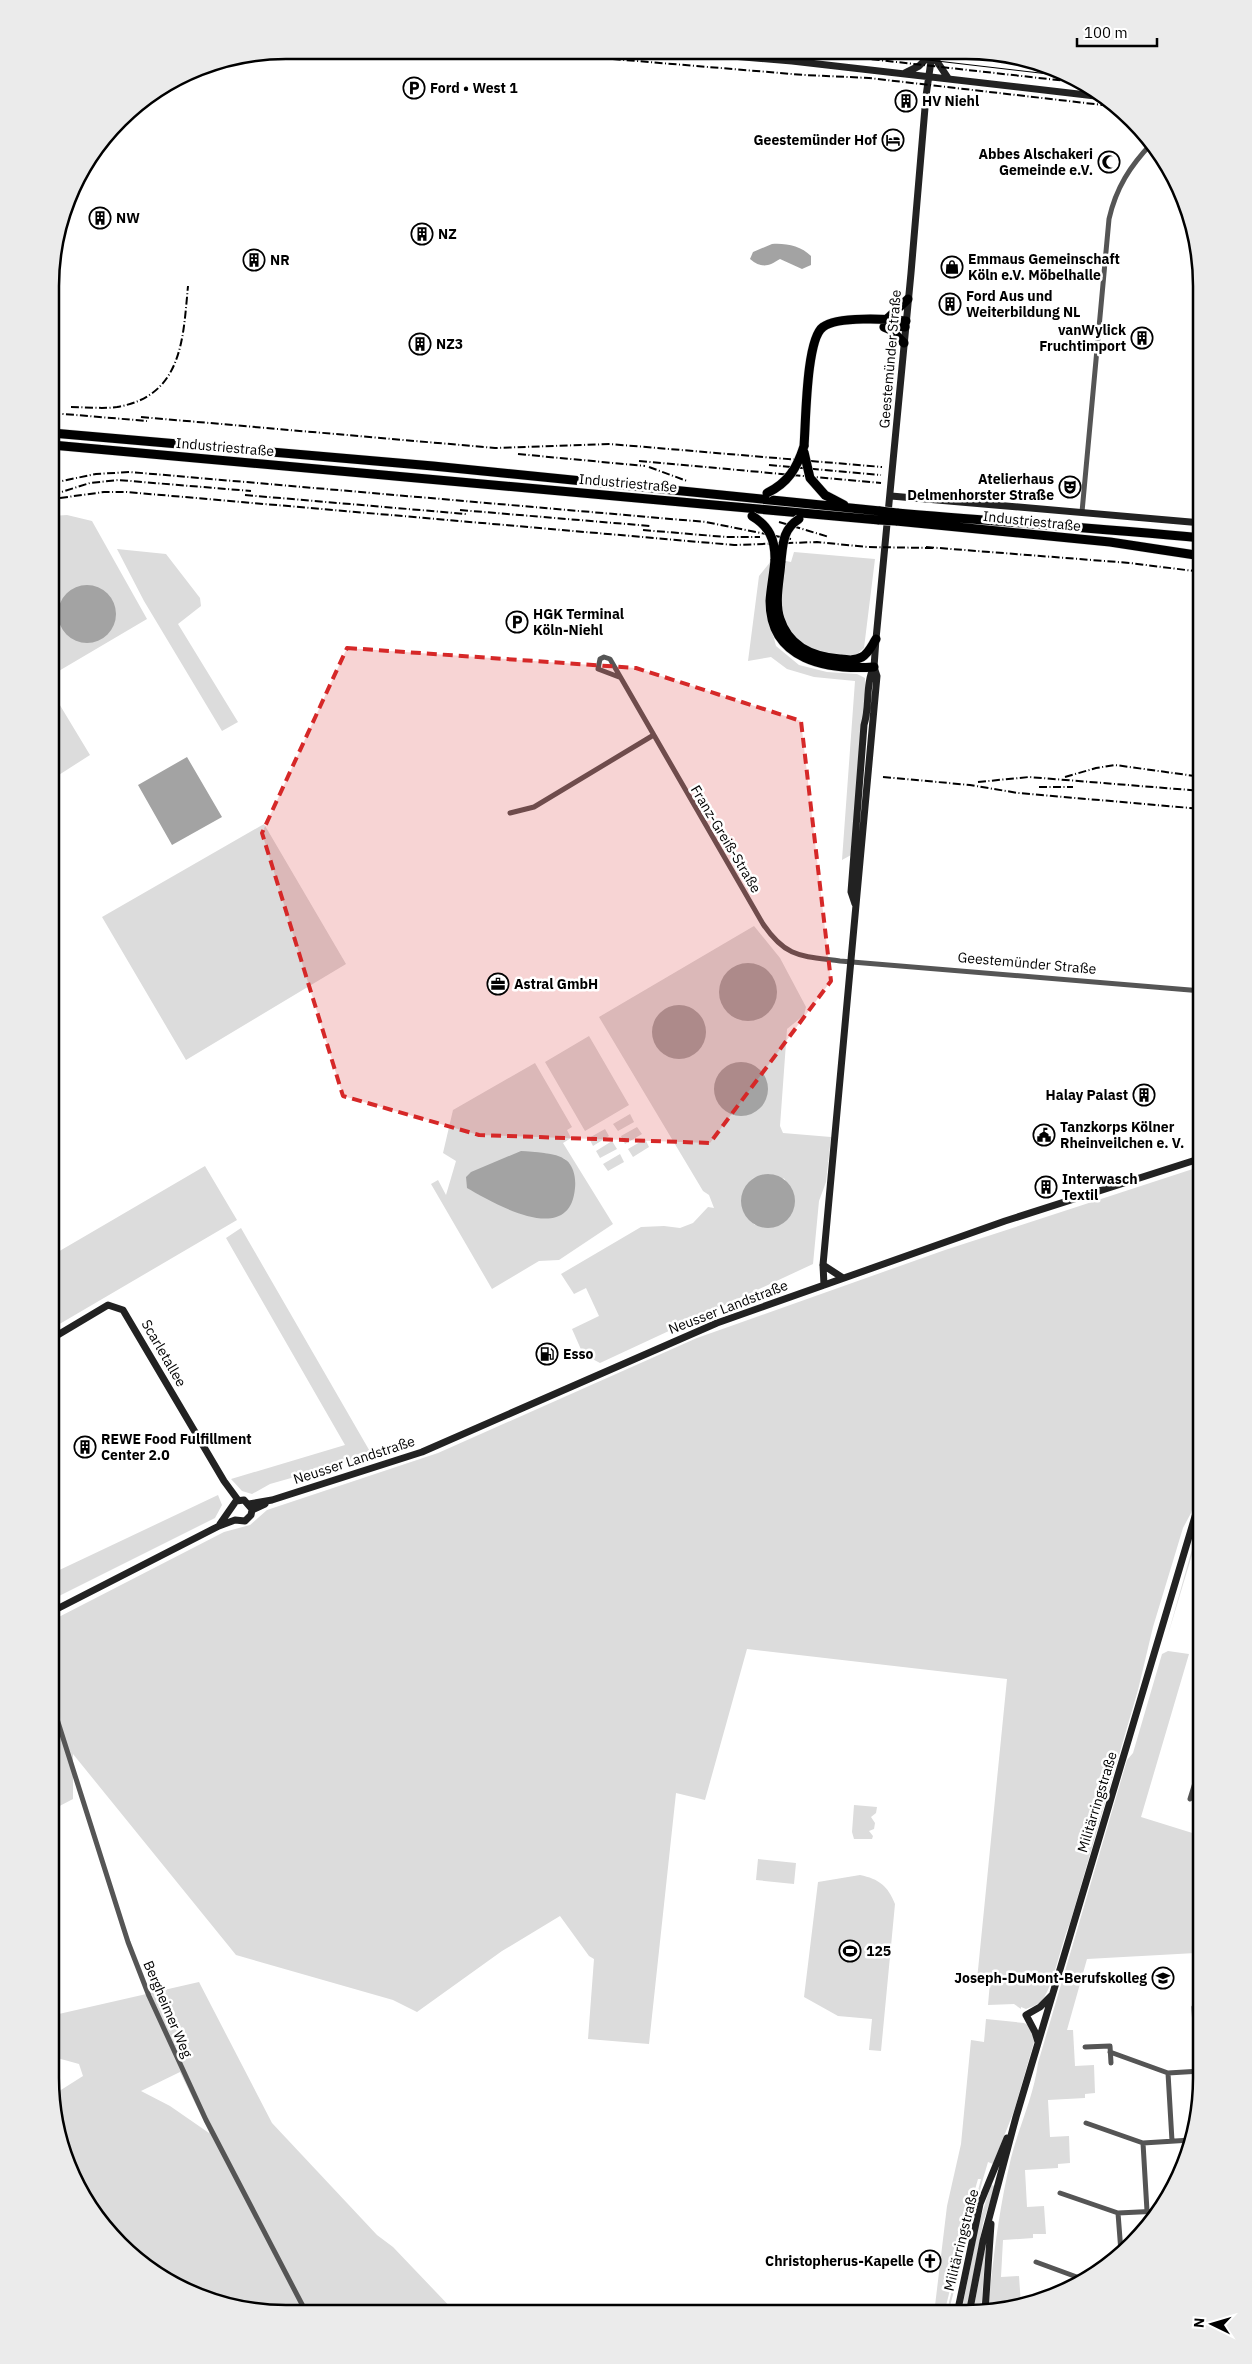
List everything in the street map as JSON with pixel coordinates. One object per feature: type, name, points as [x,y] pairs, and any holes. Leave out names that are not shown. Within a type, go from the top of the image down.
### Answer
[{"type":"highway","points":[[887,319],[908,299]]},
{"type":"highway","points":[[874,322],[887,319],[906,324]]},
{"type":"highway","points":[[856,509],[825,495],[815,485],[807,470],[804,446],[812,347],[815,338],[823,327],[834,322],[906,324]]},
{"type":"highway","points":[[874,322],[891,330],[904,343]]},
{"type":"highway","name":"Industriestraße","points":[[59,434],[433,466],[712,496],[856,509],[880,516]]},
{"type":"highway","name":"Industriestraße","points":[[59,446],[850,517],[880,516],[1120,530],[1193,537]]},
{"type":"highway","points":[[712,496],[755,496],[767,493],[784,483],[793,472],[804,446]]},
{"type":"highway","points":[[669,501],[739,512],[752,516],[762,522],[769,531],[775,546],[778,560],[777,603],[786,633],[797,646],[810,654],[852,661],[874,667]]},
{"type":"highway","points":[[850,517],[799,519],[790,525],[783,539],[770,602],[773,620],[780,637],[793,652],[821,665],[854,668],[874,667]]},
{"type":"highway","name":"Industriestraße","points":[[896,517],[1110,542],[1193,555]]},
{"type":"highway","points":[[852,661],[863,656],[876,638]]},
{"type":"main road","points":[[766,59],[905,73],[1089,95]]},
{"type":"main road","points":[[905,73],[926,59]]},
{"type":"main road","name":"Geestemünder Straße","points":[[824,1285],[823,1265],[877,676],[874,667],[876,638],[891,496],[925,101],[932,59]]},
{"type":"main road","points":[[935,59],[948,78]]},
{"type":"main road","name":"Industriestraße","points":[[891,496],[1193,522]]},
{"type":"main road","name":"Neusser Landstraße","points":[[59,1607],[219,1526],[235,1520],[245,1521],[251,1515],[251,1507],[422,1452],[671,1342],[812,1289],[1023,1215],[1193,1161]]},
{"type":"main road","points":[[812,1289],[823,1265],[843,1278]]},
{"type":"main road","name":"Scarletallee","points":[[59,1334],[108,1305],[123,1310],[224,1481],[234,1505]]},
{"type":"main road","points":[[235,1520],[234,1505],[244,1500],[251,1507]]},
{"type":"main road","name":"Neusser Landstraße","points":[[219,1526],[234,1505]]},
{"type":"main road","name":"Militärringstraße","points":[[971,2305],[980,2255],[1016,2117],[1193,1523]]},
{"type":"main road","points":[[1038,2044],[1035,2032],[1026,2015],[1040,2007],[1053,1994]]},
{"type":"main road","name":"Militärringstraße","points":[[959,2305],[976,2220],[990,2177],[1016,2117]]},
{"type":"main road","points":[[990,2177],[1000,2180]]},
{"type":"main road","points":[[984,2305],[991,2212]]},
{"type":"street","points":[[1082,512],[1109,219],[1114,198],[1122,179],[1147,149]]},
{"type":"street","name":"Franz-Greiß-Straße","points":[[619,676],[598,669],[600,659],[610,659],[652,736],[772,938],[787,951],[851,962]]},
{"type":"street","points":[[510,813],[534,807],[652,736]]},
{"type":"street","name":"Geestemünder Straße","points":[[851,962],[1193,990]]},
{"type":"street","name":"Bergheimer Weg","points":[[59,1725],[128,1942],[148,1996],[206,2120],[302,2305]]},
{"type":"street","points":[[1190,1799],[1193,1789]]},
{"type":"street","points":[[1085,2047],[1110,2046],[1110,2063]]},
{"type":"street","points":[[1110,2052],[1168,2072],[1193,2071]]},
{"type":"street","points":[[1168,2072],[1172,2141]]},
{"type":"street","points":[[1086,2123],[1143,2143],[1185,2140]]},
{"type":"street","points":[[1060,2193],[1118,2213],[1147,2211],[1143,2143]]},
{"type":"street","points":[[1118,2213],[1120,2245]]},
{"type":"street","points":[[1036,2262],[1077,2277]]},
{"type":"highlighted area","points":[[347,648],[636,668],[801,721],[831,981],[710,1143],[479,1135],[343,1096],[262,833]]},
{"type":"shaded area","points":[[772,244],[783,244],[803,250],[811,256],[811,265],[802,269],[780,259],[769,265],[762,265],[750,259],[753,252]]},
{"type":"shaded area","points":[[67,515],[92,521],[147,619],[59,671],[59,516]]},
{"type":"shaded area","points":[[117,549],[166,554],[200,598],[201,606],[178,624],[238,722],[222,731],[144,601]]},
{"type":"shaded area","points":[[794,552],[875,559],[864,648],[855,656],[811,648],[793,636],[787,627],[782,611],[782,597],[786,561],[791,562]]},
{"type":"shaded area","points":[[771,561],[766,608],[776,646],[799,665],[827,672],[857,674],[865,678],[865,711],[851,855],[842,860],[855,681],[814,677],[787,669],[771,657],[748,661],[759,576]]},
{"type":"shaded area","points":[[81,585],[93,585],[108,593],[116,608],[116,620],[108,635],[93,643],[81,643],[66,635],[59,622],[60,603],[66,593]]},
{"type":"shaded area","points":[[59,704],[90,755],[59,775]]},
{"type":"shaded area","points":[[187,757],[222,817],[172,845],[138,785]]},
{"type":"shaded area","points":[[264,824],[346,964],[186,1060],[102,917]]},
{"type":"shaded area","points":[[754,926],[780,958],[806,1007],[804,1015],[787,1029],[780,1126],[783,1133],[831,1137],[826,1182],[819,1201],[813,1264],[600,1363],[583,1354],[572,1329],[599,1316],[586,1288],[574,1294],[561,1274],[641,1227],[664,1226],[680,1228],[693,1223],[708,1207],[714,1208],[709,1195],[703,1191],[599,1017]],"holes":[[[769,1174],[785,1179],[755,1225],[743,1211],[753,1178]]]},
{"type":"shaded area","points":[[748,963],[759,965],[772,976],[777,992],[775,1003],[764,1016],[748,1021],[737,1019],[724,1008],[719,992],[721,981],[732,968]]},
{"type":"shaded area","points":[[674,1005],[684,1005],[698,1013],[704,1022],[706,1032],[704,1042],[698,1051],[684,1059],[674,1059],[664,1054],[657,1047],[652,1037],[652,1027],[657,1017],[664,1010]]},
{"type":"shaded area","points":[[589,1036],[629,1105],[585,1131],[545,1062]]},
{"type":"shaded area","points":[[736,1062],[746,1062],[756,1066],[764,1074],[768,1089],[764,1104],[756,1112],[746,1116],[736,1116],[726,1112],[718,1104],[714,1094],[714,1084],[718,1074],[726,1066]]},
{"type":"shaded area","points":[[535,1063],[572,1127],[567,1130],[571,1138],[563,1143],[613,1224],[559,1260],[539,1261],[492,1289],[431,1184],[438,1180],[446,1195],[456,1161],[443,1153],[453,1110]],"holes":[[[544,1153],[565,1159],[572,1168],[498,1203],[478,1194]]]},
{"type":"shaded area","points":[[630,1114],[634,1122],[618,1131],[613,1124]]},
{"type":"shaded area","points":[[637,1127],[642,1134],[625,1144],[621,1136]]},
{"type":"shaded area","points":[[605,1129],[609,1136],[593,1146],[589,1138]]},
{"type":"shaded area","points":[[645,1139],[649,1147],[633,1157],[628,1149]]},
{"type":"shaded area","points":[[612,1141],[617,1149],[600,1158],[596,1151]]},
{"type":"shaded area","points":[[521,1151],[556,1155],[566,1160],[573,1169],[575,1188],[570,1206],[560,1216],[546,1219],[512,1211],[467,1188],[466,1177],[471,1172]]},
{"type":"shaded area","points":[[620,1154],[624,1162],[608,1171],[603,1164]]},
{"type":"shaded area","points":[[205,1166],[237,1220],[59,1324],[59,1251]]},
{"type":"shaded area","points":[[1193,1169],[1193,1506],[1183,1528],[1153,1627],[1138,1690],[1053,1978],[1049,1989],[1037,2004],[1026,2009],[1021,2007],[1021,2009],[1014,2004],[988,2005],[990,1982],[977,1980],[1007,1679],[747,1649],[705,1800],[676,1793],[649,2044],[588,2039],[594,1959],[589,1956],[560,1916],[502,1951],[417,2012],[393,2000],[236,1955],[73,1754],[73,1799],[59,1806],[59,1617],[224,1532],[250,1525],[267,1510],[438,1453],[697,1338],[945,1250]]},
{"type":"shaded area","points":[[768,1174],[778,1176],[787,1182],[793,1191],[795,1201],[793,1211],[787,1220],[778,1226],[768,1228],[758,1226],[749,1220],[743,1211],[741,1201],[743,1191],[749,1182],[758,1176]]},
{"type":"shaded area","points":[[241,1228],[372,1455],[270,1484],[252,1494],[242,1491],[231,1479],[345,1445],[226,1238]]},
{"type":"shaded area","points":[[218,1495],[222,1505],[215,1518],[59,1596],[59,1570]]},
{"type":"shaded area","points":[[1193,1546],[1193,1551],[1167,1638]]},
{"type":"shaded area","points":[[1168,1651],[1189,1654],[1141,1817],[1193,1833],[1193,1953],[1087,1959],[1067,2030],[1073,2030],[1075,2066],[1094,2065],[1095,2093],[1085,2094],[1085,2098],[1048,2100],[1050,2137],[1069,2136],[1070,2163],[1058,2164],[1058,2168],[1025,2170],[1027,2207],[1044,2206],[1046,2234],[1033,2234],[1033,2238],[1003,2240],[1001,2277],[1019,2276],[1021,2299],[989,2304],[997,2234],[1011,2158],[1030,2099],[1038,2063],[1127,1760],[1133,1753],[1162,1654]]},
{"type":"shaded area","points":[[854,1805],[877,1807],[876,1813],[871,1817],[875,1823],[874,1829],[869,1831],[873,1836],[872,1839],[854,1839],[852,1832]]},
{"type":"shaded area","points":[[758,1859],[796,1863],[794,1884],[756,1880]]},
{"type":"shaded area","name":"125","points":[[860,1875],[882,1884],[889,1892],[895,1904],[881,2051],[869,2050],[872,2019],[838,2016],[804,1997],[818,1882]]},
{"type":"shaded area","points":[[199,1982],[272,2123],[377,2235],[393,2247],[448,2305],[271,2305],[227,2298],[199,2288],[172,2275],[125,2239],[97,2204],[82,2179],[66,2137],[59,2093],[83,2076],[79,2064],[59,2058],[59,2014]],"holes":[[[180,2072],[209,2133],[170,2106],[141,2091]]]},
{"type":"shaded area","points":[[986,2019],[1024,2023],[1032,2027],[1034,2042],[1014,2111],[993,2164],[988,2162],[950,2305],[949,2302],[981,2179],[978,2179],[974,2193],[946,2305],[935,2305],[947,2206],[961,2144],[971,2040],[984,2042]]},
{"type":"shaded area","points":[[991,2185],[995,2186],[983,2223],[968,2305],[963,2305],[979,2223]]},
{"type":"shaded area","points":[[986,2242],[982,2305],[974,2305]]},
{"type":"tram line","points":[[920,59],[1047,74]]},
{"type":"railway","points":[[613,59],[804,75],[869,78],[1103,105]]},
{"type":"railway","points":[[870,59],[1064,81]]},
{"type":"railway","points":[[71,407],[117,407],[139,401],[155,391],[167,378],[181,344],[188,286]]},
{"type":"railway","points":[[59,414],[147,421]]},
{"type":"railway","points":[[141,417],[495,448],[610,444],[882,467]]},
{"type":"railway","points":[[518,454],[645,466]]},
{"type":"railway","points":[[639,461],[881,483]]},
{"type":"railway","points":[[769,465],[881,475]]},
{"type":"railway","points":[[649,467],[687,481]]},
{"type":"railway","points":[[59,482],[96,474],[130,472],[706,522],[791,539]]},
{"type":"railway","points":[[59,493],[90,483],[118,480],[251,491]]},
{"type":"railway","points":[[60,498],[104,492],[127,492],[734,545],[817,542],[867,547],[933,548]]},
{"type":"railway","points":[[245,495],[466,514]]},
{"type":"railway","points":[[460,510],[650,526]]},
{"type":"railway","points":[[779,522],[829,537]]},
{"type":"railway","points":[[643,530],[726,537],[760,537]]},
{"type":"railway","points":[[926,547],[1130,563],[1193,571]]},
{"type":"railway","points":[[1065,777],[1096,768],[1115,765],[1193,776]]},
{"type":"railway","points":[[883,777],[970,785],[1018,793],[1193,808]]},
{"type":"railway","points":[[978,782],[1029,777],[1193,790]]},
{"type":"railway","points":[[1039,787],[1073,787]]},
{"type":"place","name":"Ford • West 1","points":[[414,88]]},
{"type":"place","name":"HV Niehl","points":[[906,101]]},
{"type":"place","name":"Geestemünder Hof","points":[[893,140]]},
{"type":"place","name":"Abbes Alschakeri Gemeinde e.V.","points":[[1109,162]]},
{"type":"place","name":"NW","points":[[100,218]]},
{"type":"place","name":"NZ","points":[[422,234]]},
{"type":"place","name":"NR","points":[[254,260]]},
{"type":"place","name":"Emmaus Gemeinschaft Köln e.V. Möbelhalle","points":[[952,267]]},
{"type":"place","name":"Ford Aus und Weiterbildung NL","points":[[950,304]]},
{"type":"place","name":"vanWylick Fruchtimport","points":[[1142,338]]},
{"type":"place","name":"NZ3","points":[[420,344]]},
{"type":"place","name":"Atelierhaus Delmenhorster Straße","points":[[1070,487]]},
{"type":"place","name":"HGK Terminal Köln-Niehl","points":[[517,622]]},
{"type":"place","name":"Astral GmbH","points":[[498,984]]},
{"type":"place","name":"Halay Palast","points":[[1144,1095]]},
{"type":"place","name":"Tanzkorps Kölner Rheinveilchen e. V.","points":[[1044,1135]]},
{"type":"place","name":"Interwasch Textil","points":[[1046,1187]]},
{"type":"place","name":"Esso","points":[[547,1354]]},
{"type":"place","name":"REWE Food Fulfillment Center 2.0","points":[[85,1447]]},
{"type":"place","name":"125","points":[[850,1951]]},
{"type":"place","name":"Joseph-DuMont-Berufskolleg","points":[[1163,1978]]},
{"type":"place","name":"Christopherus-Kapelle","points":[[930,2261]]}]
